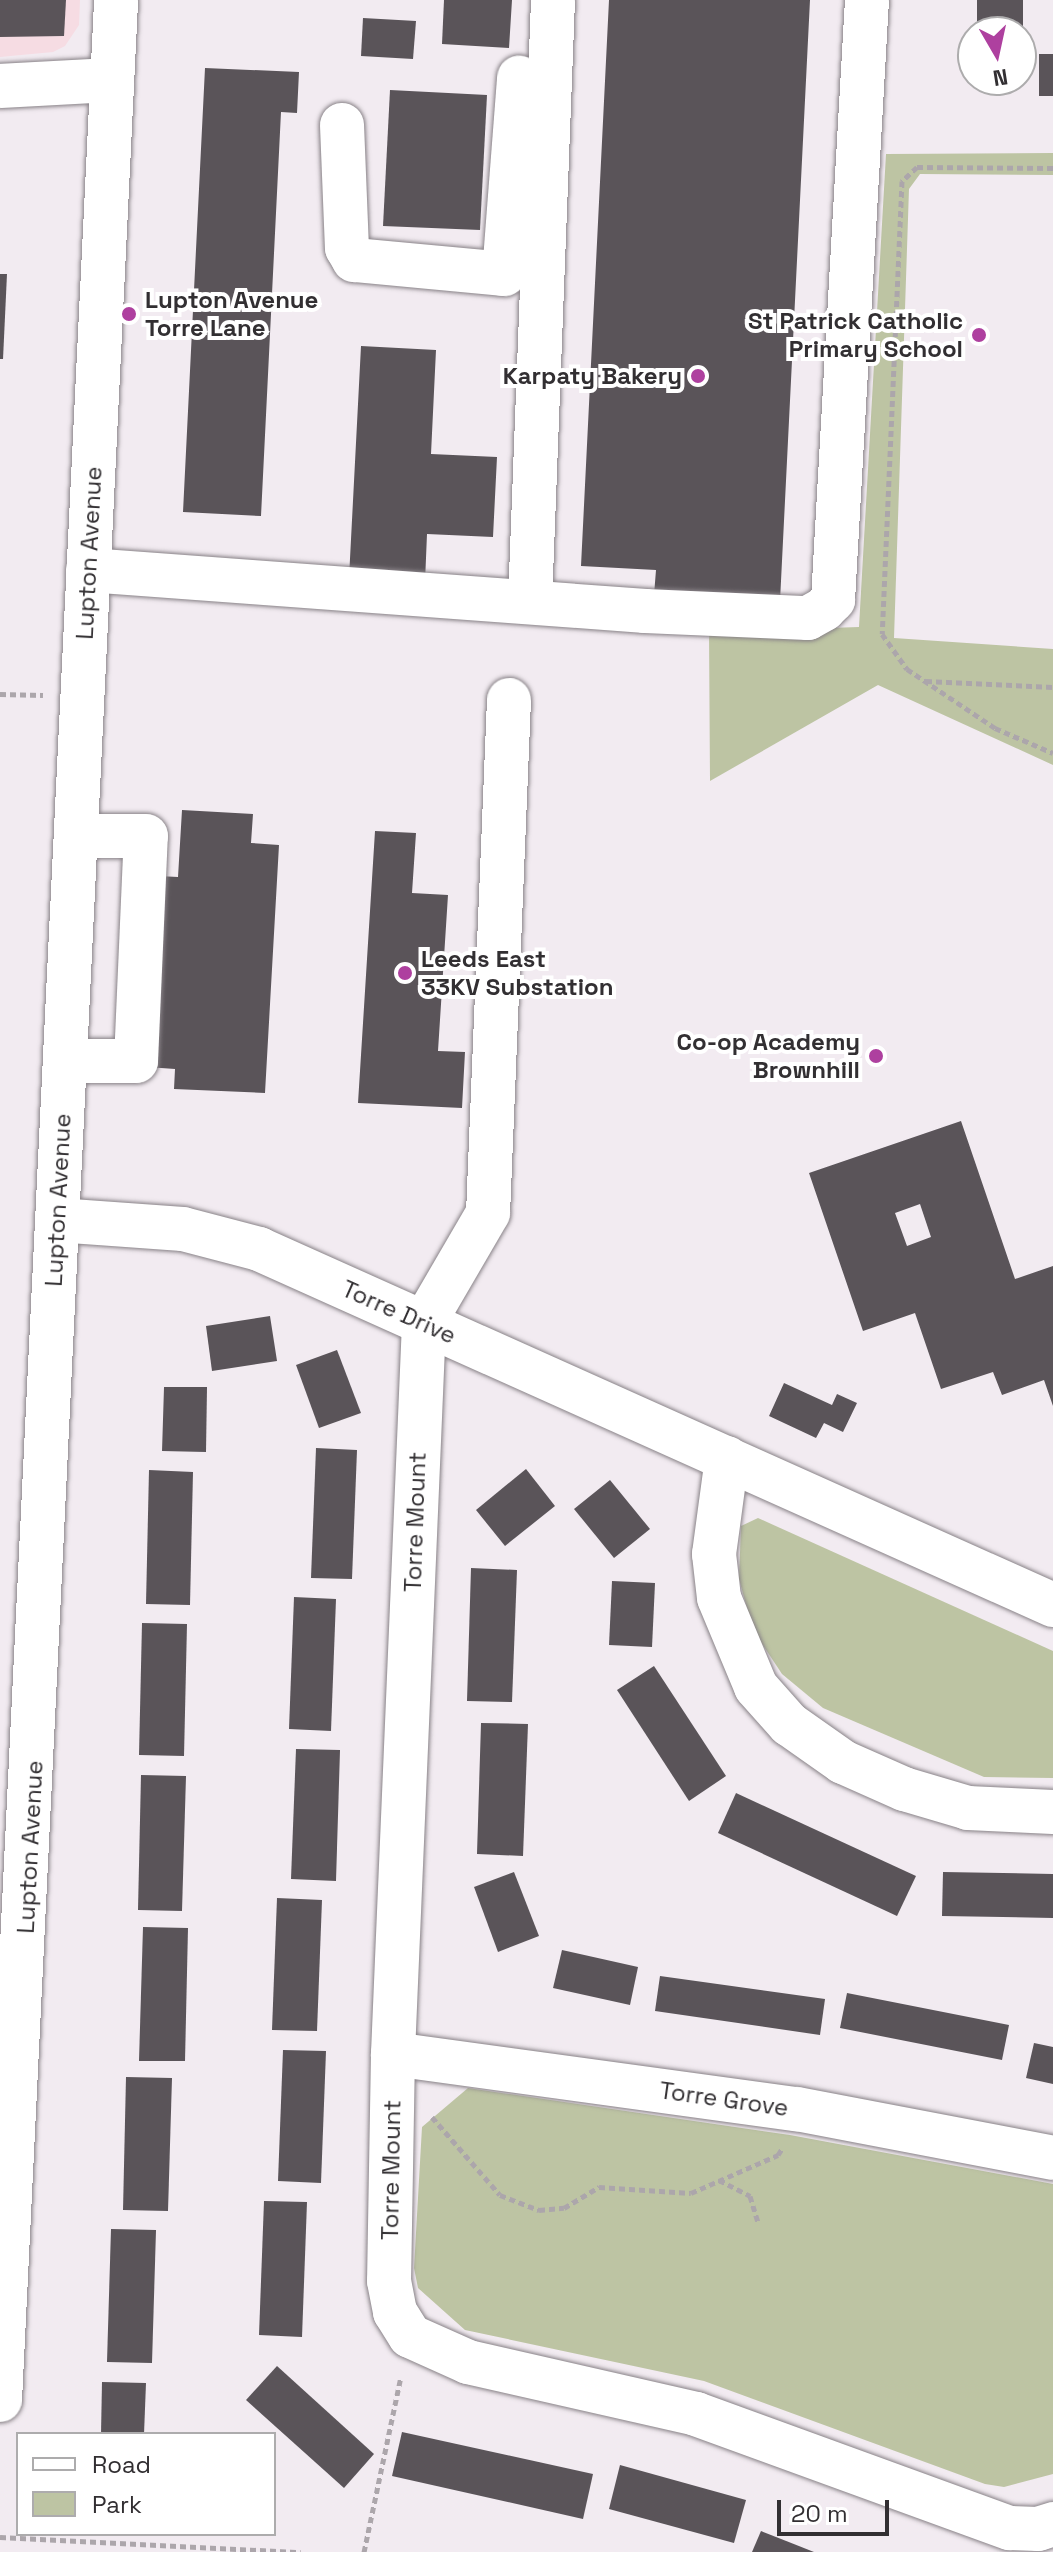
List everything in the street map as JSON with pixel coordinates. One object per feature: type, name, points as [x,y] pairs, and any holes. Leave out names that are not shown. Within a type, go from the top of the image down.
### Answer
[{"type":"street","name":"Lupton Avenue","points":[[0,2400],[18,1746],[57,1220],[116,0]]},
{"type":"street","points":[[342,125],[347,248],[354,260],[504,274],[524,0]]},
{"type":"street","points":[[530,602],[553,0]]},
{"type":"street","points":[[88,570],[530,602],[808,618],[833,600],[867,0]]},
{"type":"street","points":[[0,86],[112,80]]},
{"type":"street","points":[[424,1323],[488,1213],[509,700]]},
{"type":"street","points":[[65,1061],[136,1061],[146,836],[76,836]]},
{"type":"street","name":"Torre Drive","points":[[57,1220],[220,1236],[424,1323],[1053,1605]]},
{"type":"street","name":"Torre Mount","points":[[410,2336],[395,2312],[389,2281],[393,2054],[424,1323]]},
{"type":"street","points":[[727,1458],[714,1554],[719,1598],[756,1687],[789,1724],[843,1762],[904,1789],[968,1808],[1053,1812]]},
{"type":"street","name":"Torre Grove","points":[[393,2054],[797,2109],[1053,2158]]},
{"type":"street","points":[[410,2336],[468,2362],[696,2414],[1010,2528],[1038,2529],[1053,2524]]},
{"type":"path","points":[[1053,168],[917,167],[902,181],[882,634],[907,669],[995,728],[1053,753]]},
{"type":"path","points":[[925,681],[1053,687]]},
{"type":"path","points":[[0,694],[37,695]]},
{"type":"path","points":[[425,2105],[473,2169],[500,2195],[539,2210],[564,2208],[599,2187],[691,2193],[778,2155],[797,2109]]},
{"type":"path","points":[[719,2180],[750,2196],[758,2223]]},
{"type":"path","points":[[364,2552],[410,2336]]},
{"type":"path","points":[[0,2537],[301,2552]]},
{"type":"shaded area","points":[[0,0],[80,0],[79,25],[65,46],[53,52],[0,57]]},
{"type":"green space","points":[[1053,153],[1053,175],[920,174],[909,189],[894,638],[1053,649],[1053,765],[878,685],[710,781],[709,632],[859,627],[886,154]]},
{"type":"green space","points":[[758,1518],[1053,1651],[1053,1778],[984,1777],[823,1708],[782,1674],[753,1630],[739,1579],[741,1526]]},
{"type":"green space","points":[[468,2088],[790,2135],[1053,2184],[1053,2474],[1004,2487],[985,2484],[704,2381],[465,2330],[418,2288],[414,2268],[422,2127]]},
{"type":"building","points":[[0,0],[66,0],[64,36],[0,37]]},
{"type":"building","points":[[444,0],[512,0],[509,48],[442,44]]},
{"type":"building","points":[[609,0],[810,0],[780,601],[654,595],[656,570],[581,566]]},
{"type":"building","points":[[977,0],[1023,0],[1023,16],[977,16]]},
{"type":"building","points":[[363,18],[416,21],[413,59],[361,56]]},
{"type":"building","points":[[1039,54],[1053,54],[1053,96],[1039,96]]},
{"type":"building","points":[[205,68],[299,72],[297,113],[281,112],[261,516],[183,512]]},
{"type":"building","points":[[390,90],[487,95],[480,230],[383,226]]},
{"type":"building","points":[[0,274],[7,274],[3,359],[0,359]]},
{"type":"building","points":[[361,346],[436,350],[431,454],[497,457],[493,537],[427,534],[425,582],[349,578]]},
{"type":"building","points":[[182,810],[253,814],[251,843],[279,845],[265,1093],[174,1089],[175,1069],[147,1067],[158,876],[178,877]]},
{"type":"building","name":"Leeds East 33KV Substation","points":[[375,831],[416,833],[412,893],[448,895],[438,1051],[465,1052],[462,1108],[358,1103]]},
{"type":"building","points":[[961,1121],[1015,1279],[1053,1266],[1053,1406],[1044,1380],[1002,1395],[993,1372],[941,1389],[915,1313],[863,1331],[809,1173]],"holes":[[[920,1204],[931,1237],[907,1246],[895,1213]]]},
{"type":"building","points":[[270,1316],[277,1361],[212,1371],[206,1326]]},
{"type":"building","points":[[337,1350],[361,1413],[319,1428],[296,1365]]},
{"type":"building","points":[[784,1383],[832,1405],[837,1394],[857,1403],[843,1432],[824,1423],[816,1438],[769,1416]]},
{"type":"building","points":[[164,1387],[207,1387],[206,1452],[162,1451]]},
{"type":"building","points":[[316,1448],[357,1450],[352,1579],[311,1578]]},
{"type":"building","points":[[526,1469],[555,1506],[505,1546],[476,1510]]},
{"type":"building","points":[[149,1470],[193,1472],[190,1605],[146,1604]]},
{"type":"building","points":[[610,1480],[650,1529],[614,1558],[574,1509]]},
{"type":"building","points":[[471,1568],[517,1570],[512,1702],[467,1701]]},
{"type":"building","points":[[612,1581],[655,1583],[652,1647],[609,1645]]},
{"type":"building","points":[[294,1597],[336,1599],[331,1731],[289,1729]]},
{"type":"building","points":[[142,1623],[187,1624],[184,1756],[139,1755]]},
{"type":"building","points":[[654,1666],[726,1776],[689,1801],[617,1690]]},
{"type":"building","points":[[481,1723],[528,1724],[523,1856],[477,1854]]},
{"type":"building","points":[[296,1749],[340,1750],[336,1881],[291,1879]]},
{"type":"building","points":[[141,1775],[186,1776],[182,1911],[138,1910]]},
{"type":"building","points":[[736,1793],[916,1876],[897,1916],[718,1833]]},
{"type":"building","points":[[514,1872],[539,1936],[498,1952],[474,1887]]},
{"type":"building","points":[[943,1872],[1053,1874],[1053,1918],[942,1916]]},
{"type":"building","points":[[277,1898],[322,1900],[317,2031],[272,2030]]},
{"type":"building","points":[[143,1927],[188,1928],[185,2061],[139,2061]]},
{"type":"building","points":[[562,1950],[638,1967],[630,2005],[553,1988]]},
{"type":"building","points":[[660,1976],[825,1999],[820,2035],[655,2011]]},
{"type":"building","points":[[847,1993],[1009,2025],[1002,2060],[840,2028]]},
{"type":"building","points":[[1034,2043],[1053,2047],[1053,2084],[1026,2078]]},
{"type":"building","points":[[283,2050],[326,2051],[321,2183],[278,2181]]},
{"type":"building","points":[[126,2077],[172,2078],[168,2211],[123,2210]]},
{"type":"building","points":[[264,2201],[307,2202],[302,2337],[259,2335]]},
{"type":"building","points":[[111,2229],[156,2230],[152,2363],[107,2362]]},
{"type":"building","points":[[277,2366],[374,2454],[344,2488],[246,2400]]},
{"type":"building","points":[[102,2382],[146,2383],[144,2432],[101,2432]]},
{"type":"building","points":[[402,2432],[593,2474],[583,2519],[392,2476]]},
{"type":"building","points":[[620,2465],[746,2500],[734,2543],[609,2509]]},
{"type":"building","points":[[761,2531],[814,2552],[752,2552]]},
{"type":"place","name":"Lupton Avenue Torre Lane","points":[[129,314]]},
{"type":"place","name":"St Patrick Catholic Primary School","points":[[979,335]]},
{"type":"place","name":"Karpaty Bakery","points":[[698,376]]},
{"type":"place","name":"Leeds East 33KV Substation","points":[[405,973]]},
{"type":"place","name":"Co-op Academy Brownhill","points":[[876,1056]]}]
